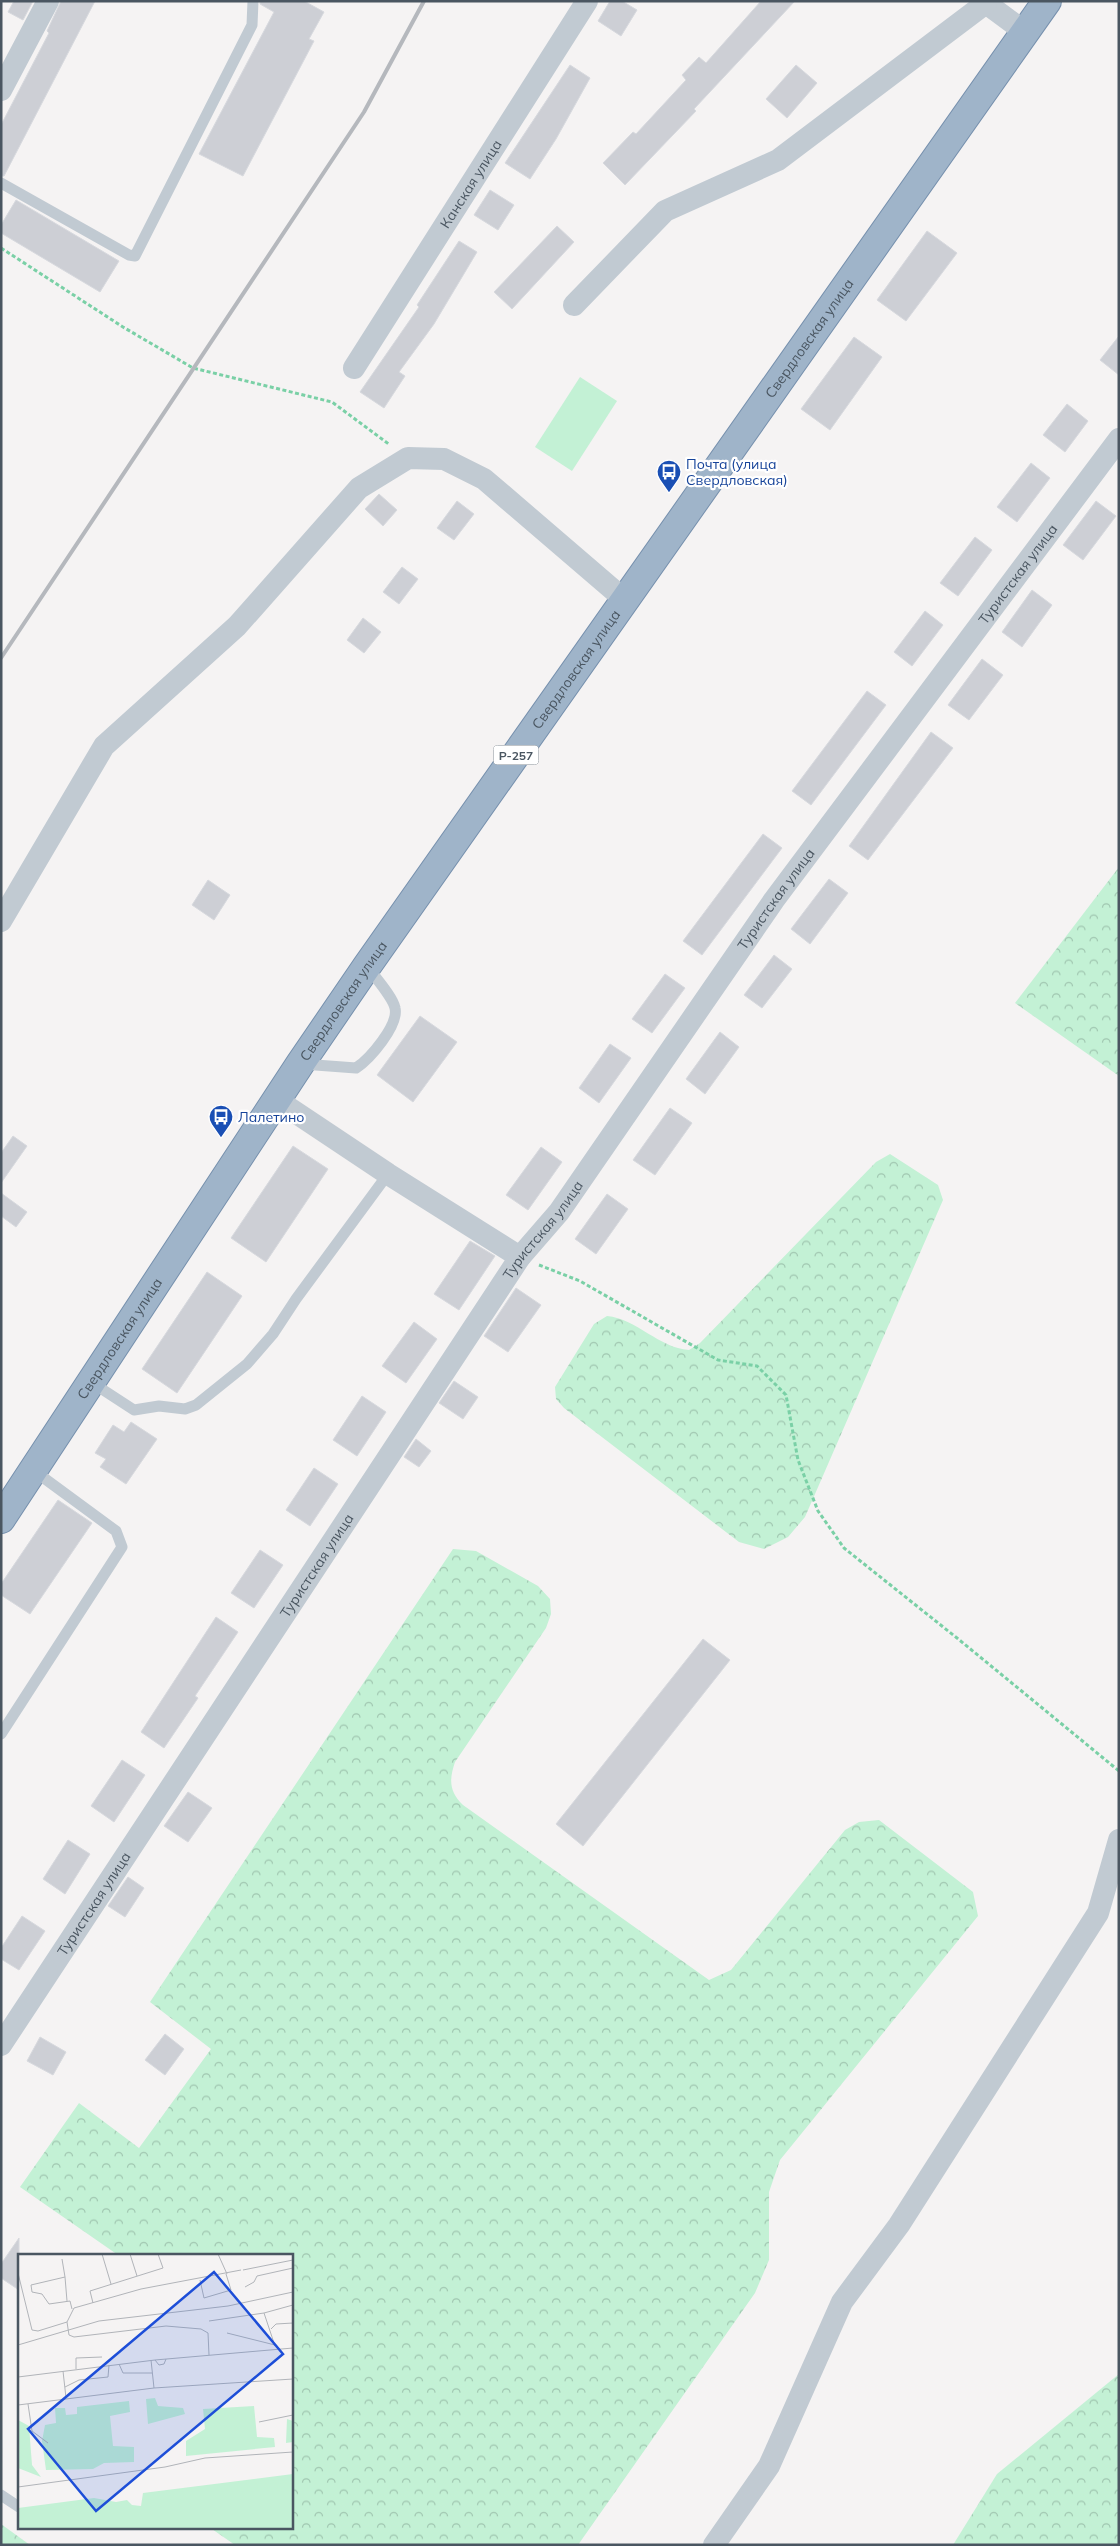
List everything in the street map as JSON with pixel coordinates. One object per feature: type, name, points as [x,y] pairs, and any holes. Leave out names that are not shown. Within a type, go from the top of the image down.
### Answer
[{"type":"highway","name":"Свердловская улица","points":[[1,1519],[300,1064],[367,966],[1047,1]]},
{"type":"street","points":[[1,90],[48,1]]},
{"type":"street","name":"Канская улица","points":[[354,368],[587,1]]},
{"type":"street","points":[[574,305],[665,210],[778,160],[985,2],[1025,32]]},
{"type":"street","name":"Туристская улица","points":[[5,2032],[520,1257],[559,1212],[774,900],[1119,438]]},
{"type":"street","points":[[1,921],[104,746],[237,626],[358,488],[408,458],[444,459],[484,479],[625,600]]},
{"type":"street","points":[[277,1100],[388,1174],[520,1257]]},
{"type":"street","points":[[714,2545],[769,2466],[842,2302],[900,2225],[1098,1913],[1119,1840]]},
{"type":"lane","points":[[1,183],[129,255],[135,256],[252,25],[253,1]]},
{"type":"lane","points":[[300,1064],[356,1068],[369,1059],[396,1018],[395,1006],[367,966]]},
{"type":"lane","points":[[91,1382],[134,1410],[159,1406],[185,1409],[196,1405],[247,1364],[273,1334],[296,1299],[388,1174]]},
{"type":"lane","points":[[1,1734],[122,1548],[116,1532],[34,1470]]},
{"type":"lane","points":[[1,2495],[18,2506]]},
{"type":"path","points":[[1,248],[123,327],[193,368],[332,402],[408,458]]},
{"type":"path","points":[[520,1257],[580,1281],[718,1360],[757,1366],[786,1395],[798,1460],[818,1511],[844,1548],[1119,1771]]},
{"type":"green space","points":[[580,377],[617,401],[572,471],[535,447]]},
{"type":"green space","points":[[1119,867],[1119,1076],[1015,1003]]},
{"type":"green space","points":[[890,1154],[938,1185],[943,1200],[805,1517],[788,1537],[764,1549],[739,1542],[564,1408],[556,1399],[555,1387],[594,1324],[607,1316],[628,1322],[678,1348],[689,1350],[700,1343],[876,1162]]},
{"type":"green space","points":[[453,1549],[476,1551],[538,1586],[550,1599],[551,1614],[546,1628],[455,1762],[451,1780],[455,1795],[463,1805],[709,1980],[731,1970],[845,1830],[859,1822],[879,1820],[973,1892],[978,1916],[780,2160],[769,2192],[769,2260],[755,2293],[578,2545],[235,2545],[210,2528],[292,2528],[292,2254],[117,2254],[20,2187],[79,2103],[139,2148],[211,2049],[150,2002]]},
{"type":"green space","points":[[1119,2374],[1119,2545],[953,2545],[997,2474]]},
{"type":"green space","points":[[1,2524],[30,2545],[1,2545]]},
{"type":"building","points":[[14,1],[33,1],[23,20],[8,12]]},
{"type":"building","points":[[61,1],[95,1],[4,176],[1,176],[1,125],[49,33],[47,31]]},
{"type":"building","points":[[260,1],[304,1],[324,12],[309,39],[314,41],[243,176],[199,154],[274,12],[260,4]]},
{"type":"building","points":[[610,1],[622,1],[637,10],[621,36],[598,21]]},
{"type":"building","points":[[761,1],[795,1],[694,109],[696,111],[625,185],[603,163],[633,132],[636,134],[686,80],[682,75],[699,57],[706,63]]},
{"type":"building","points":[[570,65],[590,78],[556,139],[530,179],[505,163]]},
{"type":"building","points":[[796,65],[817,83],[787,118],[766,99]]},
{"type":"building","points":[[490,190],[514,205],[498,230],[474,215]]},
{"type":"building","points":[[16,200],[119,261],[100,292],[1,233],[1,225]]},
{"type":"building","points":[[557,226],[574,242],[512,309],[494,292]]},
{"type":"building","points":[[927,231],[957,253],[906,321],[877,300]]},
{"type":"building","points":[[459,241],[477,252],[434,324],[399,372],[405,376],[384,408],[360,392],[419,307],[417,305]]},
{"type":"building","points":[[1119,336],[1119,375],[1100,360]]},
{"type":"building","points":[[854,337],[882,357],[830,430],[801,409]]},
{"type":"building","points":[[1067,404],[1088,421],[1065,452],[1043,435]]},
{"type":"building","points":[[1031,463],[1050,478],[1017,522],[997,507]]},
{"type":"building","points":[[379,494],[397,510],[383,526],[365,509]]},
{"type":"building","points":[[457,501],[474,514],[454,540],[437,528]]},
{"type":"building","points":[[1096,501],[1116,516],[1083,560],[1063,545]]},
{"type":"building","points":[[975,537],[992,550],[958,596],[940,583]]},
{"type":"building","points":[[402,567],[418,579],[399,604],[383,592]]},
{"type":"building","points":[[1032,590],[1052,605],[1022,647],[1002,632]]},
{"type":"building","points":[[925,611],[943,625],[912,666],[894,652]]},
{"type":"building","points":[[363,618],[381,632],[364,653],[347,640]]},
{"type":"building","points":[[982,659],[1003,675],[969,720],[948,705]]},
{"type":"building","points":[[867,691],[886,705],[811,805],[792,791]]},
{"type":"building","points":[[931,732],[953,748],[868,860],[849,846]]},
{"type":"building","points":[[763,834],[782,848],[702,955],[683,941]]},
{"type":"building","points":[[829,879],[848,893],[810,944],[791,929]]},
{"type":"building","points":[[208,880],[230,895],[214,920],[192,905]]},
{"type":"building","points":[[774,955],[792,969],[762,1008],[744,995]]},
{"type":"building","points":[[665,974],[685,988],[652,1033],[632,1019]]},
{"type":"building","points":[[420,1016],[457,1042],[413,1102],[377,1075]]},
{"type":"building","points":[[720,1032],[739,1047],[705,1094],[686,1079]]},
{"type":"building","points":[[610,1044],[631,1058],[599,1103],[579,1088]]},
{"type":"building","points":[[670,1108],[692,1123],[655,1175],[633,1160]]},
{"type":"building","points":[[13,1136],[27,1146],[1,1183],[1,1153]]},
{"type":"building","points":[[293,1146],[328,1169],[266,1262],[231,1238]]},
{"type":"building","points":[[541,1147],[562,1162],[528,1210],[506,1195]]},
{"type":"building","points":[[1,1193],[27,1212],[16,1227],[1,1216]]},
{"type":"building","points":[[607,1194],[628,1209],[596,1254],[575,1239]]},
{"type":"building","points":[[470,1241],[495,1256],[459,1310],[434,1294]]},
{"type":"building","points":[[207,1272],[242,1296],[177,1393],[142,1369]]},
{"type":"building","points":[[516,1288],[541,1305],[508,1352],[484,1336]]},
{"type":"building","points":[[414,1322],[437,1339],[406,1383],[382,1366]]},
{"type":"building","points":[[454,1381],[478,1397],[463,1419],[439,1403]]},
{"type":"building","points":[[362,1396],[386,1412],[357,1456],[333,1440]]},
{"type":"building","points":[[131,1422],[157,1439],[126,1484],[100,1467],[106,1459],[95,1453],[113,1425],[124,1432]]},
{"type":"building","points":[[416,1439],[431,1451],[419,1467],[404,1457]]},
{"type":"building","points":[[314,1468],[338,1484],[310,1526],[286,1510]]},
{"type":"building","points":[[58,1500],[92,1523],[30,1614],[1,1595],[1,1584]]},
{"type":"building","points":[[260,1550],[283,1565],[254,1608],[231,1593]]},
{"type":"building","points":[[216,1617],[238,1632],[195,1696],[198,1698],[164,1748],[141,1732]]},
{"type":"building","points":[[703,1639],[730,1660],[583,1846],[556,1824]]},
{"type":"building","points":[[122,1760],[145,1775],[114,1822],[91,1806]]},
{"type":"building","points":[[188,1792],[212,1808],[188,1842],[164,1826]]},
{"type":"building","points":[[68,1840],[90,1854],[65,1894],[43,1879]]},
{"type":"building","points":[[128,1877],[144,1888],[125,1917],[108,1906]]},
{"type":"building","points":[[22,1916],[45,1931],[19,1970],[1,1959],[1,1948]]},
{"type":"building","points":[[165,2034],[184,2049],[165,2075],[145,2060]]},
{"type":"building","points":[[40,2037],[66,2052],[53,2075],[27,2061]]},
{"type":"building","points":[[19,2238],[18,2289],[1,2278],[1,2264]]},
{"type":"railway","points":[[1,658],[364,112],[424,1]]},
{"type":"place","name":"Почта (улица Свердловская)","points":[[669,493]]},
{"type":"place","name":"Лалетино","points":[[221,1138]]}]
